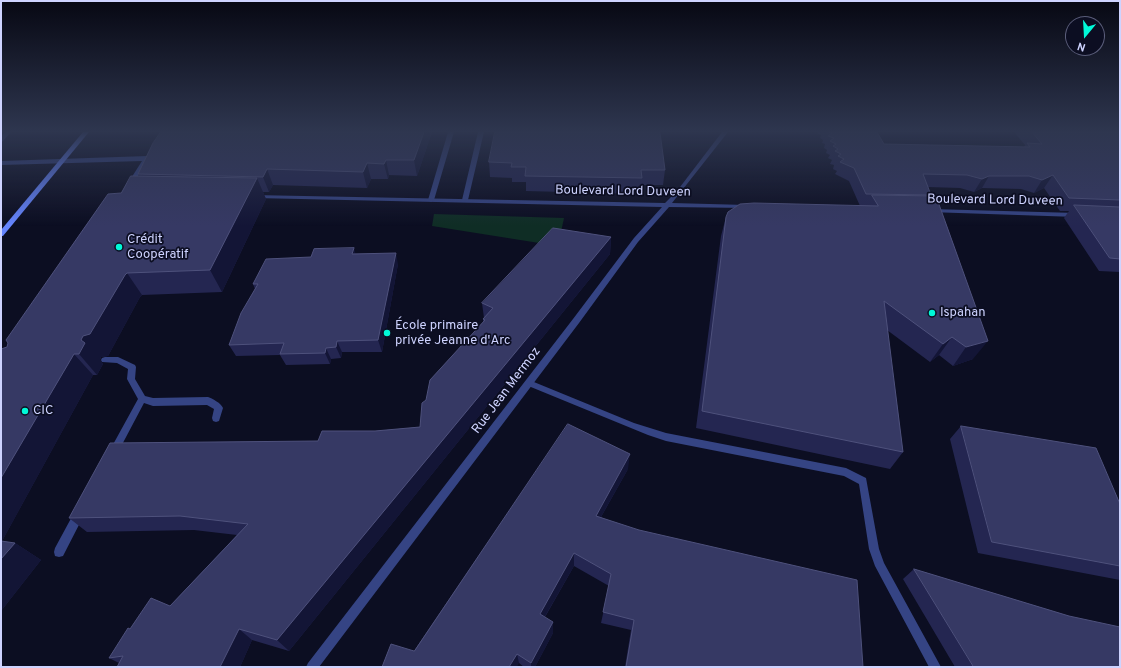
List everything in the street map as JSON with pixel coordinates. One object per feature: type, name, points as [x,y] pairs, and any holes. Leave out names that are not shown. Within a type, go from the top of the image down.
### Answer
[{"type":"main road","points":[[1,234],[60,163]]},
{"type":"street","points":[[126,191],[143,163]]},
{"type":"street","points":[[431,200],[442,163]]},
{"type":"street","points":[[465,200],[474,163]]},
{"type":"street","name":"Rue Jean Mermoz","points":[[312,667],[636,240],[666,206],[700,163]]},
{"type":"street","name":"Boulevard Lord Duveen","points":[[252,196],[756,207]]},
{"type":"street","name":"Boulevard Lord Duveen","points":[[922,211],[1080,215]]},
{"type":"street","points":[[105,360],[118,360],[132,367],[131,379],[142,399],[153,402],[208,402],[218,408],[216,418]]},
{"type":"street","points":[[529,383],[555,392],[647,432],[846,472],[858,477],[863,481],[874,548],[880,566],[935,667]]},
{"type":"street","points":[[108,462],[142,399]]},
{"type":"street","points":[[59,552],[85,503]]},
{"type":"green space","points":[[434,214],[564,218],[558,246],[432,226]]},
{"type":"building","points":[[143,163],[367,163],[363,172],[267,169],[263,177],[138,174]]},
{"type":"building","points":[[512,163],[664,163],[665,170],[641,170],[642,178],[525,176],[526,167],[511,167]]},
{"type":"building","points":[[843,163],[1120,163],[1120,200],[1069,198],[1053,175],[1042,180],[1029,176],[989,176],[982,179],[967,175],[923,174],[931,195],[866,194],[854,168]]},
{"type":"building","points":[[131,176],[257,178],[210,270],[127,273],[125,275],[90,334],[83,336],[81,340],[85,343],[79,354],[74,354],[1,478],[1,349],[7,347],[8,343],[6,340],[108,194],[121,193]]},
{"type":"building","points":[[872,195],[936,196],[988,341],[966,347],[952,337],[943,344],[884,301],[903,452],[702,411],[726,217],[728,212],[740,204],[754,203],[878,206]]},
{"type":"building","points":[[1074,205],[1120,207],[1120,259],[1110,258]]},
{"type":"building","points":[[553,228],[611,237],[277,640],[239,629],[220,667],[117,667],[123,656],[109,658],[128,628],[130,629],[151,598],[170,606],[248,524],[180,516],[69,518],[110,443],[318,441],[322,431],[375,431],[420,427],[422,403],[426,400],[430,380],[485,320],[483,319],[493,308],[482,303]]},
{"type":"building","points":[[354,248],[352,254],[396,253],[378,340],[337,341],[336,347],[326,348],[325,353],[280,354],[284,343],[229,345],[241,313],[258,284],[253,284],[266,259],[311,257],[314,249]]},
{"type":"building","points":[[568,424],[630,454],[596,516],[639,530],[857,580],[863,667],[626,667],[634,620],[603,612],[611,574],[574,553],[540,614],[553,622],[531,663],[517,654],[509,667],[382,667],[391,644],[414,651]]},
{"type":"building","points":[[961,426],[1096,448],[1120,504],[1120,566],[992,542]]},
{"type":"building","points":[[1,541],[15,543],[1,559]]},
{"type":"building","points":[[914,569],[1069,616],[1120,627],[1120,667],[974,667]]},
{"type":"place","name":"Crédit Coopératif","points":[[119,247]]},
{"type":"place","name":"Ispahan","points":[[932,313]]},
{"type":"place","name":"École primaire privée Jeanne d'Arc","points":[[387,333]]},
{"type":"place","name":"CIC","points":[[25,411]]}]
